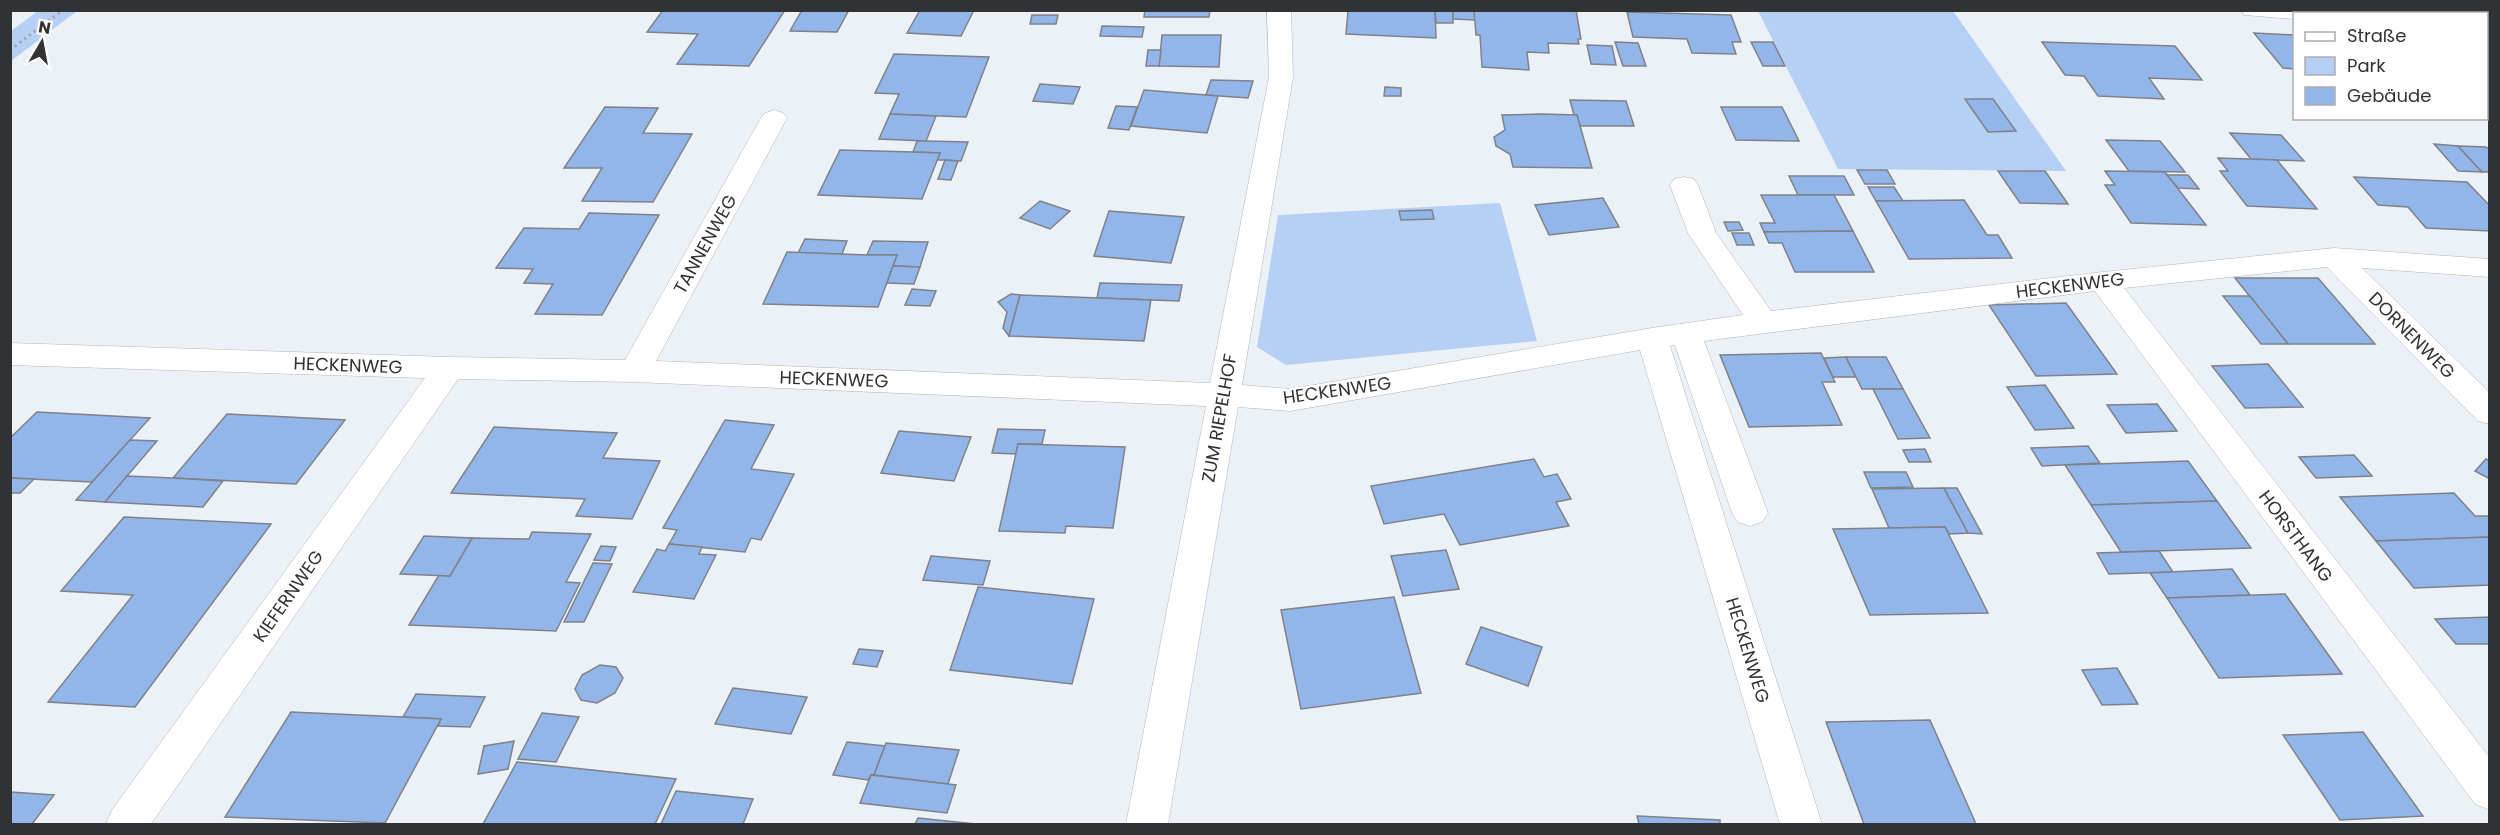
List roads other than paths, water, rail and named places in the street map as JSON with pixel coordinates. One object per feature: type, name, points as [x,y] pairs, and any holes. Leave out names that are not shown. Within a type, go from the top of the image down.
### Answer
[{"type":"street","name":"ZUM RIEPELHOF","points":[[1147,825],[1281,77],[1279,10]]},
{"type":"street","points":[[2252,10],[2293,12]]},
{"type":"street","name":"TANNENWEG","points":[[635,371],[774,118]]},
{"type":"street","points":[[1684,185],[1702,233],[1763,322]]},
{"type":"street","name":"HECKENWEG","points":[[10,354],[449,368],[635,371],[1223,395],[1290,400],[1763,322],[2103,280],[2334,256],[2490,268]]},
{"type":"street","name":"DORNENWEG","points":[[2334,256],[2490,412]]},
{"type":"street","name":"HORSTHANG","points":[[2103,280],[2490,791]]},
{"type":"street","name":"HECKENWEG","points":[[1669,336],[1801,825]]},
{"type":"street","points":[[1669,336],[1750,513]]},
{"type":"street","name":"KIEFERNWEG","points":[[127,825],[449,368]]}]
